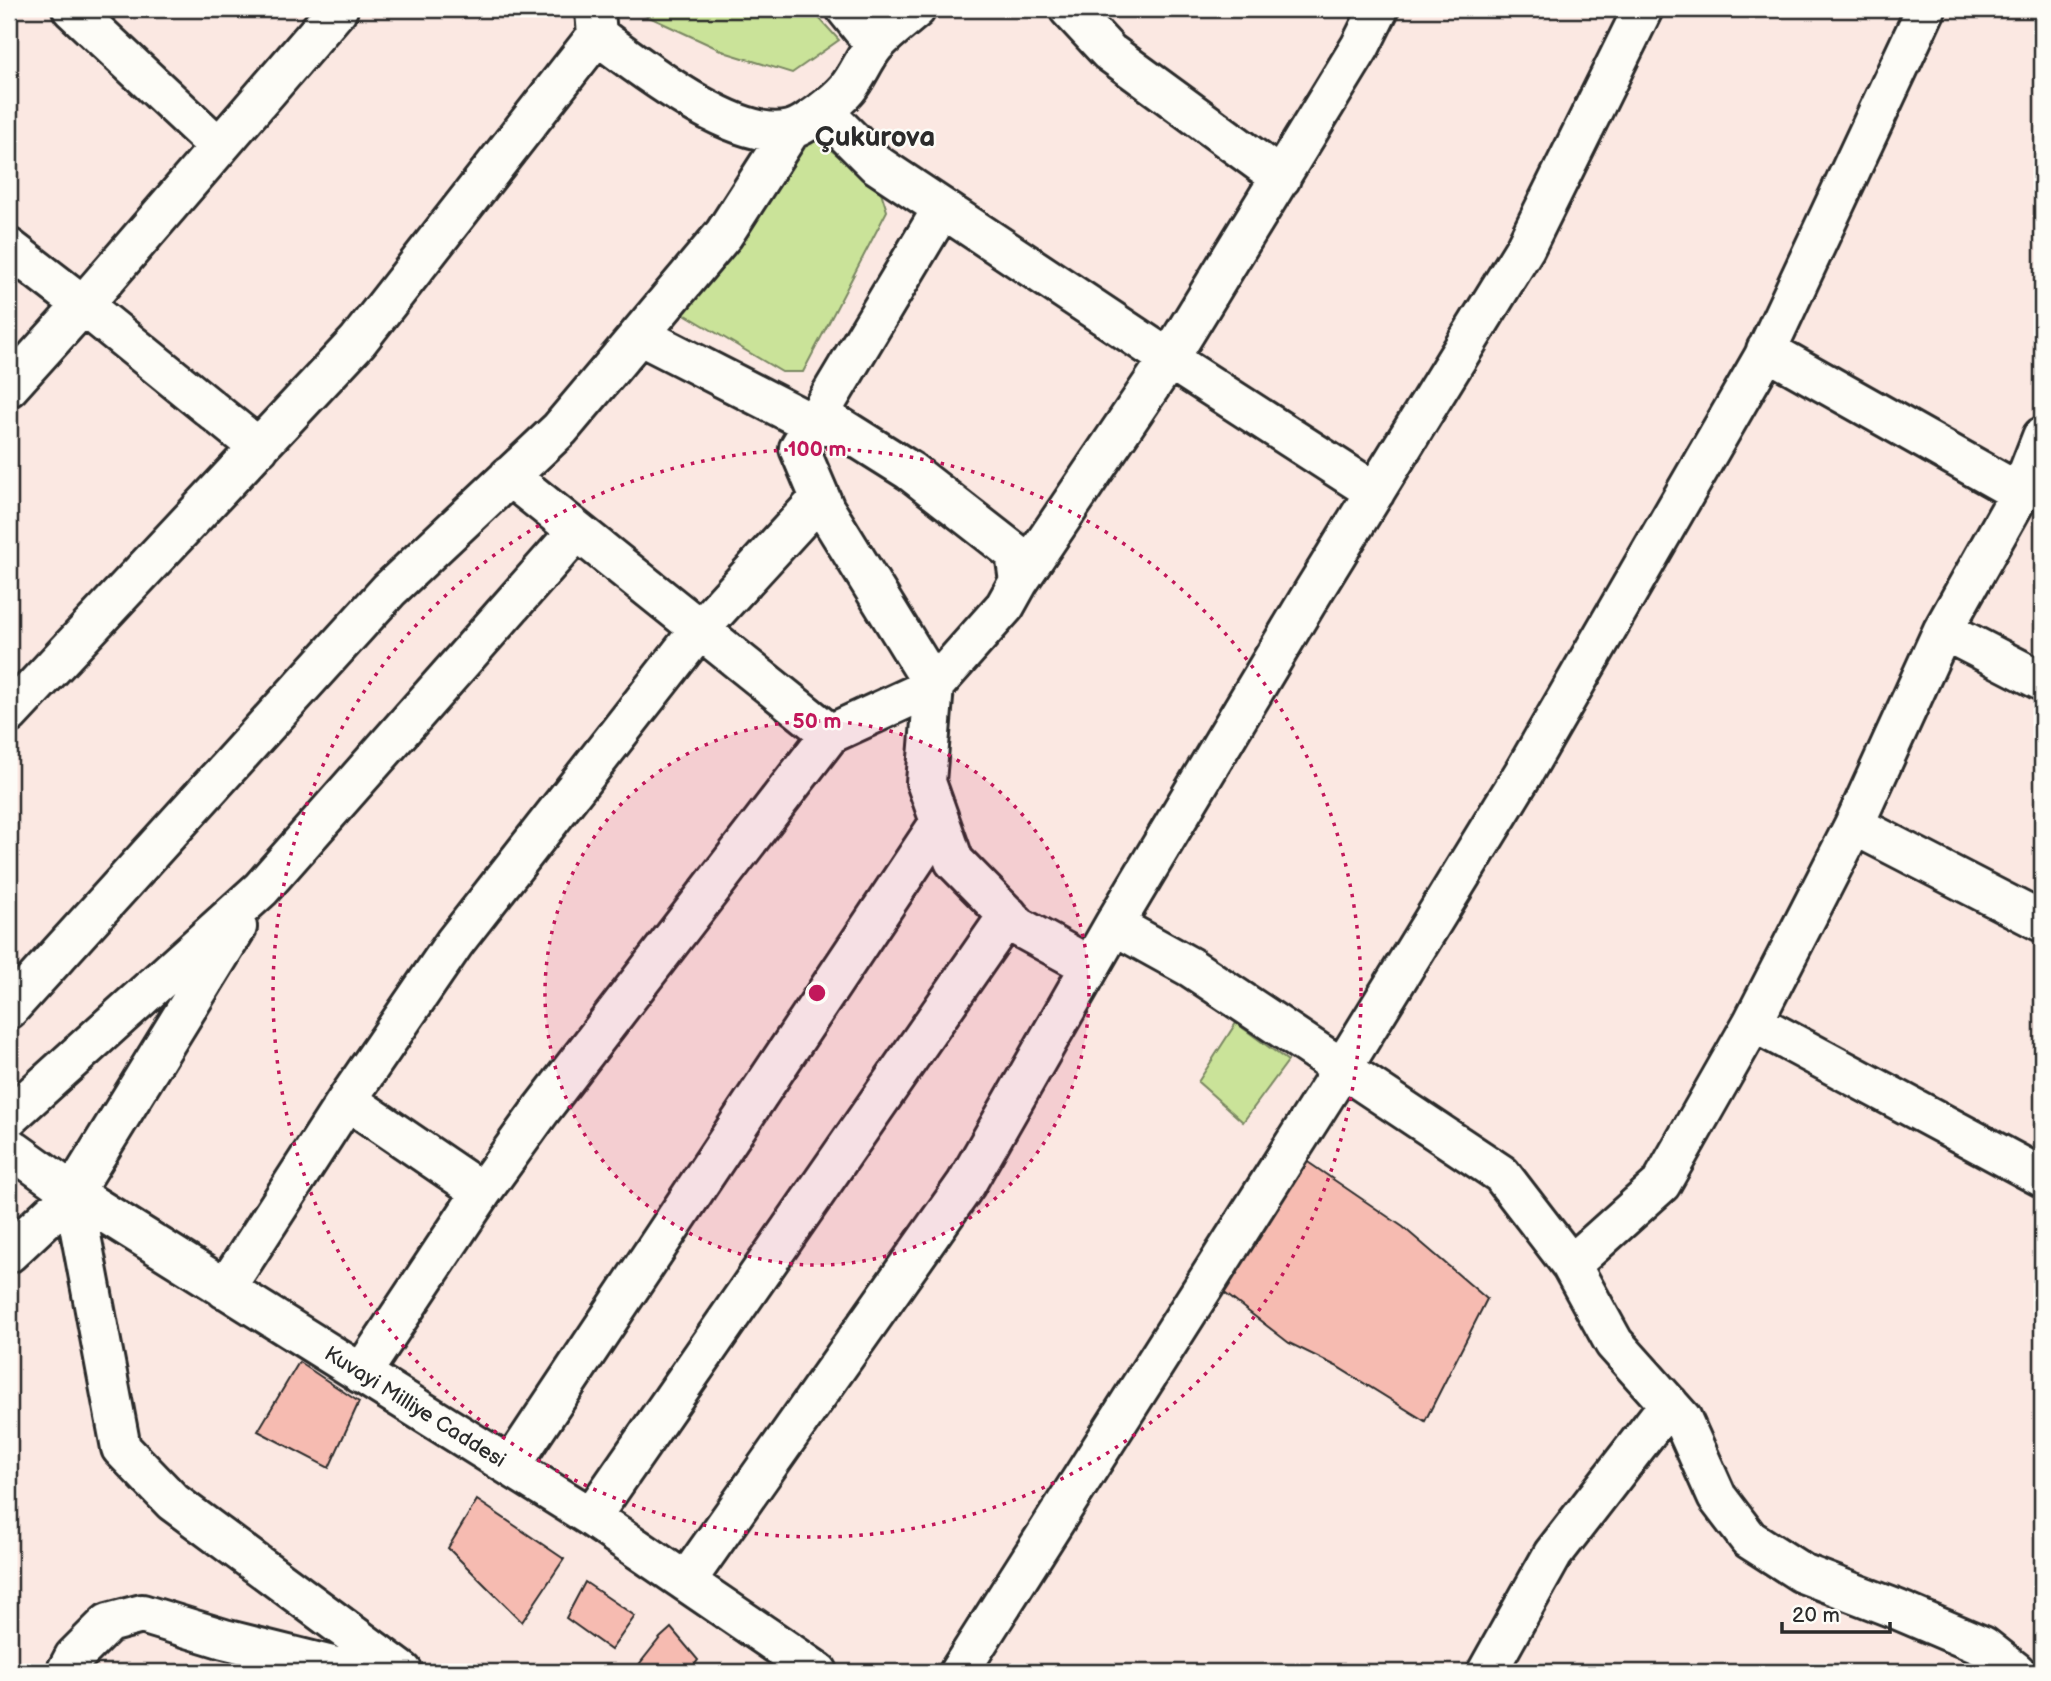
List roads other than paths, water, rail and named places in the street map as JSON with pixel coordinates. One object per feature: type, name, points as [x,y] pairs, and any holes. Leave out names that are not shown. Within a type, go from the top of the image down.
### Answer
[{"type":"street","points":[[72,9],[219,147]]},
{"type":"street","points":[[9,387],[338,9]]},
{"type":"street","points":[[846,9],[875,45]]},
{"type":"street","points":[[9,1009],[389,590],[559,429],[724,234],[807,121],[847,89],[875,45],[916,9]]},
{"type":"street","points":[[1069,9],[1110,52],[1280,178]]},
{"type":"street","points":[[361,1374],[482,1192],[541,1110],[830,734],[934,686],[1005,606],[1019,581],[1169,359],[1360,47],[1379,9]]},
{"type":"street","points":[[687,1580],[965,1184],[1114,925],[1525,248],[1643,9]]},
{"type":"street","points":[[959,1672],[1342,1069],[1523,774],[1766,350],[1926,9]]},
{"type":"street","points":[[9,714],[358,341],[596,22],[645,71],[706,108],[757,131],[807,121],[1375,492]]},
{"type":"street","points":[[942,209],[799,448],[820,498],[934,686],[926,782],[954,861],[1019,927],[1090,967]]},
{"type":"street","points":[[9,248],[259,448]]},
{"type":"street","points":[[639,335],[813,424],[840,427],[911,471],[1015,553],[1019,581]]},
{"type":"street","points":[[1571,1265],[1661,1184],[1753,1023],[1854,825],[1943,630],[2034,469],[1766,350]]},
{"type":"street","points":[[509,476],[830,734]]},
{"type":"street","points":[[226,1289],[347,1100],[455,942],[700,629],[820,498]]},
{"type":"street","points":[[9,1117],[261,889],[577,531]]},
{"type":"street","points":[[1943,630],[2042,681]]},
{"type":"street","points":[[511,1465],[940,822]]},
{"type":"street","points":[[1854,825],[2042,922]]},
{"type":"street","points":[[9,1253],[73,1194],[261,889]]},
{"type":"street","points":[[592,1517],[1007,915]]},
{"type":"street","points":[[1114,925],[1190,967],[1501,1174],[1571,1265],[1614,1343],[1682,1419],[1717,1497],[1749,1539],[1802,1573],[1983,1646],[2016,1672]]},
{"type":"street","points":[[1753,1023],[2042,1177]]},
{"type":"street","points":[[347,1100],[482,1192]]},
{"type":"street","name":"Kuvayi Milliye Caddesi","points":[[9,1146],[73,1194],[592,1517],[818,1672]]},
{"type":"street","points":[[73,1194],[121,1448],[173,1502],[404,1672]]},
{"type":"street","points":[[1487,1672],[1553,1554],[1669,1404]]},
{"type":"street","points":[[66,1672],[74,1657],[108,1623],[142,1614],[223,1639],[356,1672]]},
{"type":"district","name":"Çukurova","points":[[875,137]]}]
